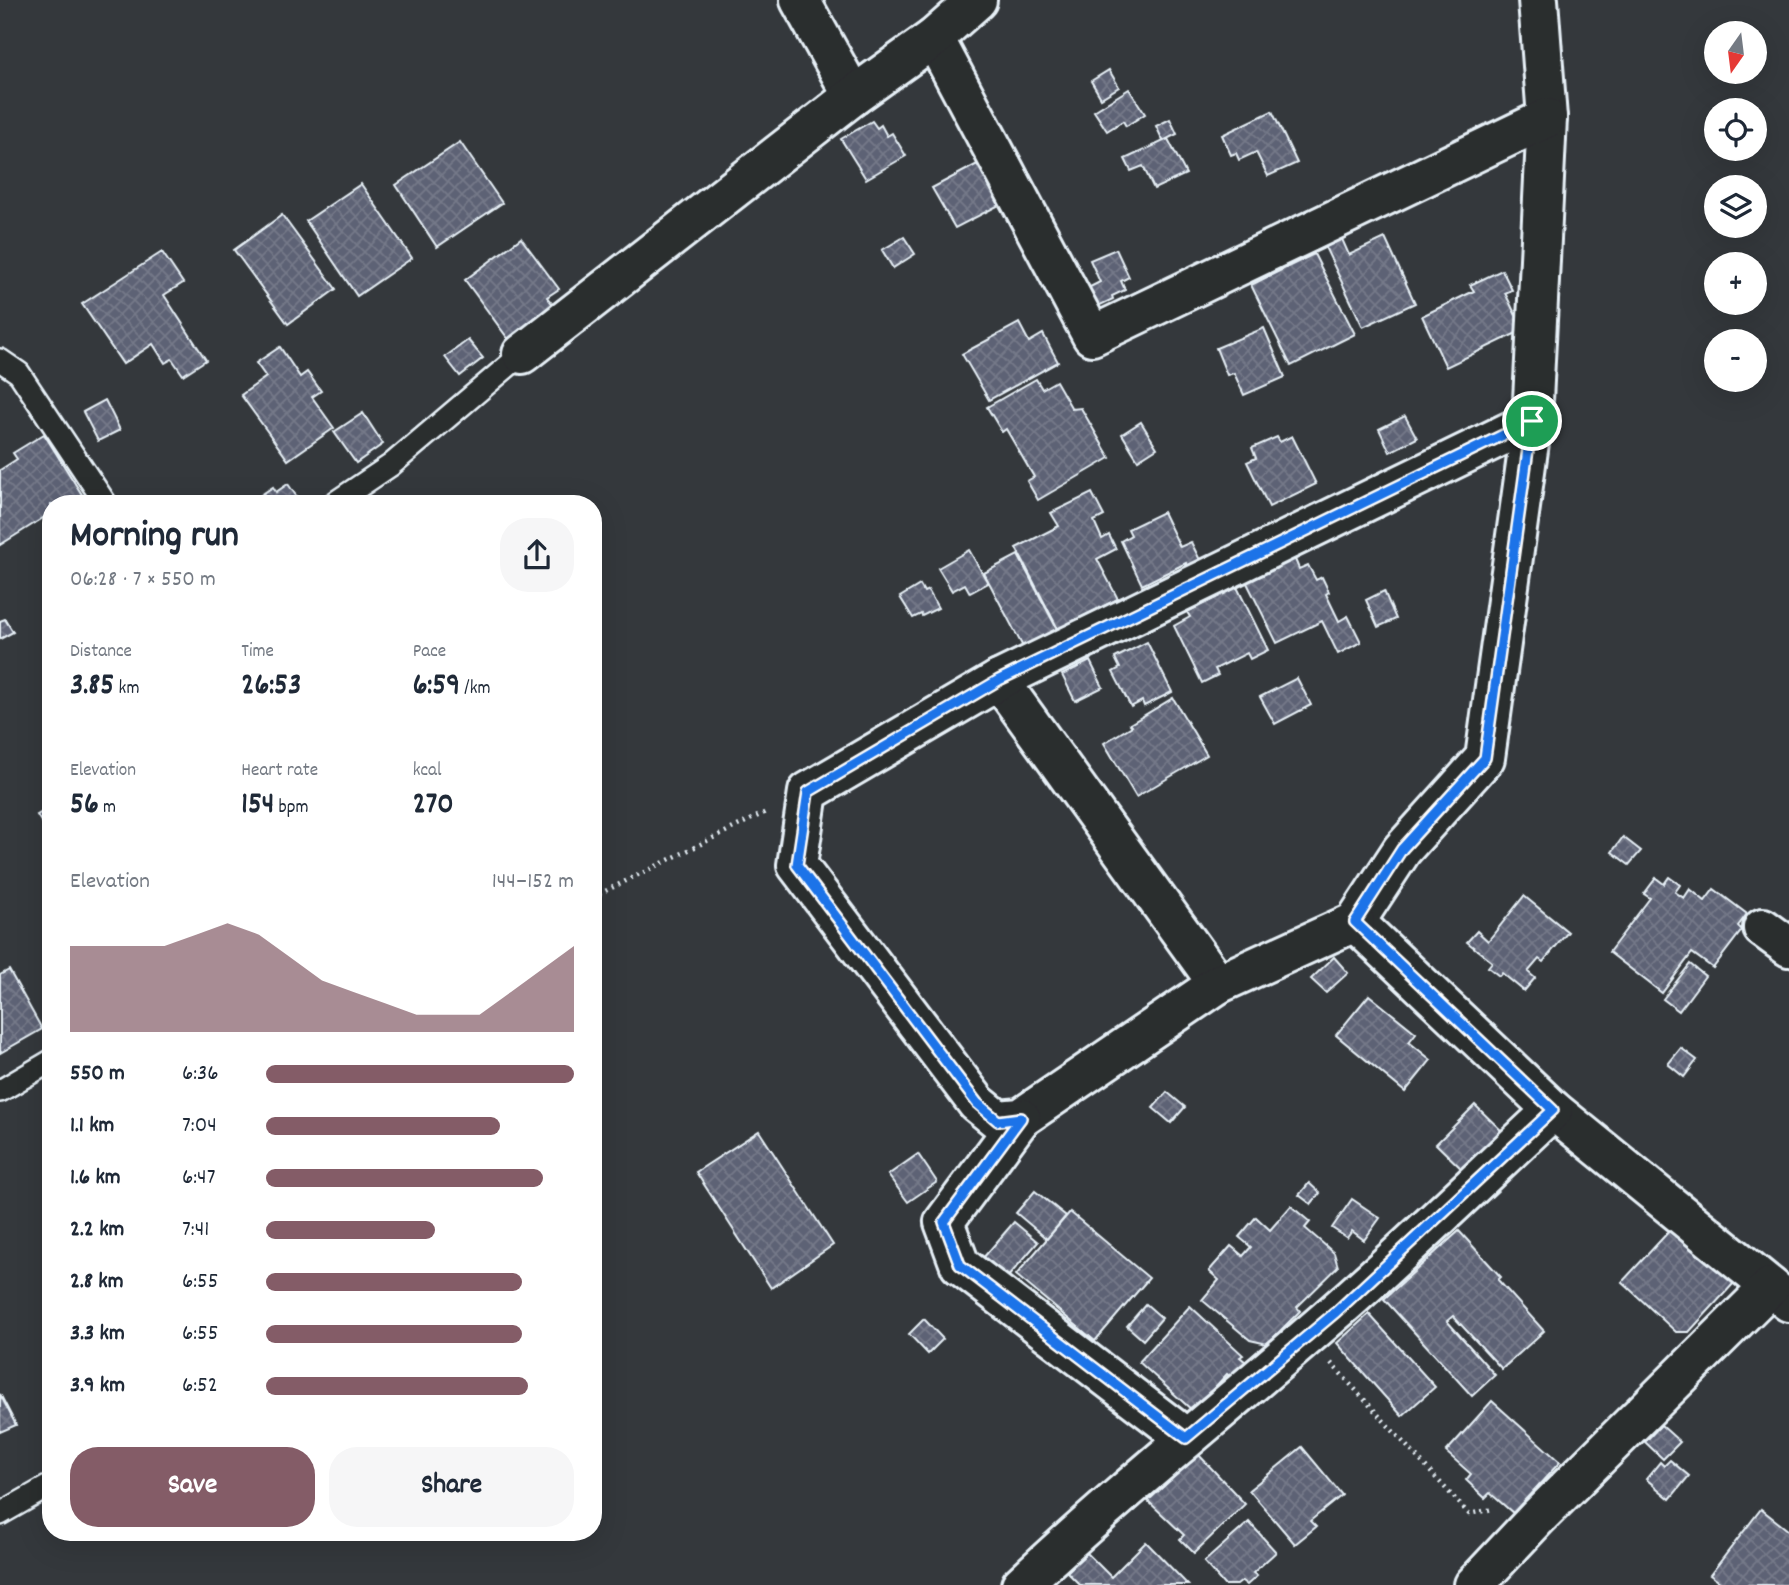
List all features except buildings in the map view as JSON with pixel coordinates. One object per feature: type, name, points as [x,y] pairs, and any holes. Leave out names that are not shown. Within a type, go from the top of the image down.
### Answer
[{"type":"street","points":[[800,0],[853,96]]},
{"type":"street","points":[[522,354],[853,96],[934,38],[977,0]]},
{"type":"street","points":[[1186,1438],[960,1265],[944,1222],[1021,1118],[1218,984],[1355,922],[1402,849],[1485,758],[1532,421],[1548,118],[1538,0]]},
{"type":"street","points":[[934,38],[1092,336],[1548,118]]},
{"type":"street","points":[[1021,1118],[998,1121],[977,1103],[797,865],[808,792],[999,680],[1532,421]]},
{"type":"street","points":[[999,680],[1218,984]]},
{"type":"street","points":[[1355,922],[1553,1110],[1779,1294],[1524,1533],[1474,1585]]},
{"type":"street","points":[[1021,1585],[1186,1438],[1307,1336],[1553,1110]]},
{"type":"lane","points":[[346,495],[391,465],[522,354]]},
{"type":"lane","points":[[0,360],[19,373],[100,495]]},
{"type":"lane","points":[[0,1091],[42,1066]]},
{"type":"lane","points":[[0,1514],[42,1490]]},
{"type":"path","points":[[602,893],[808,792]]},
{"type":"path","points":[[1307,1336],[1469,1514],[1496,1508],[1524,1533]]},
{"type":"route","points":[[1532,421],[1485,758],[1402,849],[1355,922],[1553,1110],[1336,1312],[1186,1438],[960,1265],[944,1222],[1021,1118],[998,1121],[977,1103],[797,865],[808,792],[999,680],[1532,421]]}]
